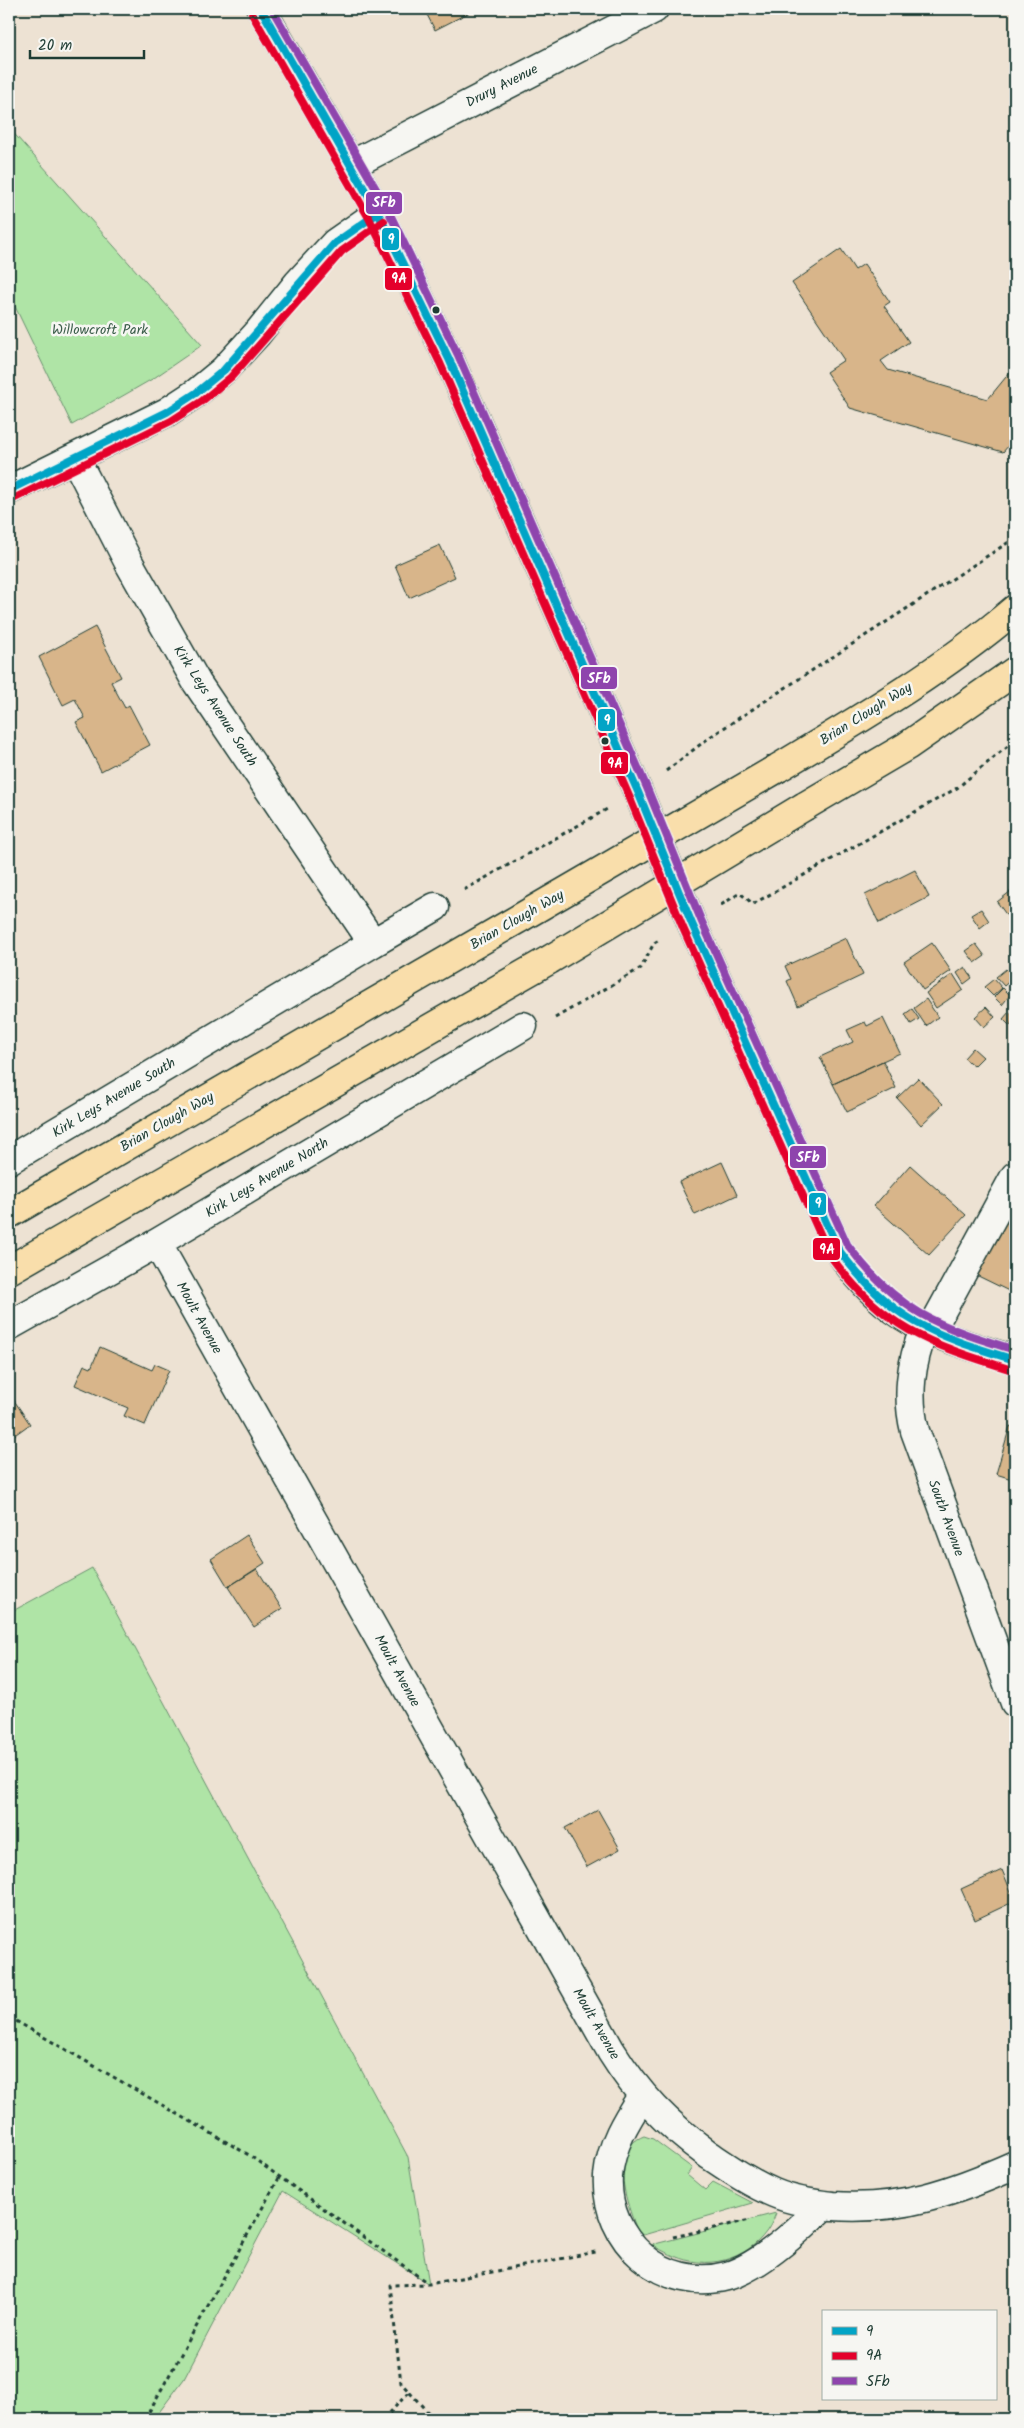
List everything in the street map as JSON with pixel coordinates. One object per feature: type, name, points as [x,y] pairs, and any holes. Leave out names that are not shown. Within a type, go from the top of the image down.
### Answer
[{"type":"main road","points":[[261,9],[378,213],[448,359],[638,792],[692,924],[838,1249],[875,1295],[903,1318],[927,1330],[1015,1360]]},
{"type":"main road","name":"Brian Clough Way","points":[[9,1214],[778,768],[877,708],[936,669],[1015,609]]},
{"type":"main road","points":[[9,1270],[549,960],[907,746],[1015,670]]},
{"type":"street","name":"Drury Avenue","points":[[351,165],[654,9]]},
{"type":"street","points":[[9,490],[166,412],[196,393],[224,370],[258,334],[298,283],[335,243],[378,213]]},
{"type":"street","name":"Kirk Leys Avenue South","points":[[75,458],[129,563],[198,683],[373,943]]},
{"type":"street","name":"Kirk Leys Avenue South","points":[[9,1160],[435,907]]},
{"type":"street","name":"Kirk Leys Avenue North","points":[[9,1326],[157,1243],[523,1026]]},
{"type":"street","name":"South Avenue","points":[[1015,1176],[916,1349],[909,1387],[912,1419],[919,1444],[1015,1703]]},
{"type":"street","name":"Moult Avenue","points":[[157,1243],[602,2035],[627,2076],[642,2096],[661,2116],[693,2143],[742,2177],[790,2199],[824,2205],[874,2207],[917,2201],[1015,2165]]},
{"type":"street","points":[[642,2096],[615,2143],[608,2176],[609,2190],[622,2235],[636,2252],[658,2266],[688,2278],[706,2279],[729,2276],[766,2255],[824,2205]]},
{"type":"path","points":[[435,907],[638,792],[710,738],[1015,538]]},
{"type":"path","points":[[523,1026],[548,1022],[641,968],[654,943],[692,924],[740,893],[753,904],[957,788],[1015,740]]},
{"type":"path","points":[[9,2017],[249,2155],[430,2284],[390,2285],[401,2383],[434,2419]]},
{"type":"path","points":[[145,2419],[279,2178]]},
{"type":"path","points":[[384,2419],[409,2392]]},
{"type":"green space","name":"Willowcroft Park","points":[[9,128],[202,345],[154,378],[72,425],[9,294]]},
{"type":"green space","points":[[92,1568],[408,2157],[429,2284],[283,2191],[184,2379],[154,2419],[9,2419],[9,1613]]},
{"type":"green space","points":[[644,2136],[653,2139],[692,2168],[687,2175],[705,2190],[713,2182],[753,2203],[640,2236],[626,2197],[623,2167],[626,2154],[632,2143]]},
{"type":"green space","points":[[776,2213],[763,2236],[743,2253],[731,2258],[718,2261],[691,2261],[676,2257],[651,2245]]},
{"type":"building","points":[[424,9],[476,9],[435,30]]},
{"type":"building","points":[[841,249],[855,270],[864,264],[890,302],[884,306],[909,342],[881,361],[888,370],[988,399],[1015,366],[1015,438],[1003,452],[850,408],[826,372],[844,360],[792,283]]},
{"type":"building","points":[[1015,355],[1015,366],[1010,362]]},
{"type":"building","points":[[440,545],[455,577],[409,598],[395,565]]},
{"type":"building","points":[[95,627],[121,677],[111,682],[125,708],[129,705],[150,745],[101,771],[76,722],[85,718],[75,699],[63,705],[39,657]]},
{"type":"building","points":[[915,870],[929,897],[879,923],[865,895]]},
{"type":"building","points":[[1015,888],[1015,922],[1013,924],[997,902]]},
{"type":"building","points":[[981,909],[989,921],[980,928],[971,915]]},
{"type":"building","points":[[846,938],[863,975],[798,1006],[787,981],[791,979],[785,966]]},
{"type":"building","points":[[932,943],[951,971],[923,990],[904,962]]},
{"type":"building","points":[[976,944],[985,956],[975,963],[966,951]]},
{"type":"building","points":[[965,967],[972,978],[964,984],[957,973]]},
{"type":"building","points":[[1006,969],[1014,977],[1004,986],[996,977]]},
{"type":"building","points":[[953,974],[963,990],[936,1008],[926,993]]},
{"type":"building","points":[[994,979],[1002,988],[993,996],[984,987]]},
{"type":"building","points":[[1003,988],[1010,995],[1002,1005],[994,997]]},
{"type":"building","points":[[926,999],[938,1017],[926,1026],[914,1008]]},
{"type":"building","points":[[986,1007],[995,1017],[984,1027],[975,1017]]},
{"type":"building","points":[[912,1009],[919,1019],[911,1024],[905,1014]]},
{"type":"building","points":[[1009,1012],[1015,1017],[1010,1026],[1003,1019]]},
{"type":"building","points":[[883,1018],[900,1053],[833,1084],[820,1057],[853,1042],[847,1030],[865,1022],[867,1026]]},
{"type":"building","points":[[973,1048],[983,1057],[974,1066],[964,1058]]},
{"type":"building","points":[[883,1061],[896,1088],[847,1112],[833,1084]]},
{"type":"building","points":[[918,1078],[943,1104],[921,1125],[897,1098]]},
{"type":"building","points":[[722,1162],[737,1195],[695,1215],[679,1182]]},
{"type":"building","points":[[910,1165],[966,1215],[929,1255],[874,1206]]},
{"type":"building","points":[[1015,1204],[1015,1294],[974,1274]]},
{"type":"building","points":[[100,1347],[152,1370],[155,1364],[169,1370],[145,1425],[124,1416],[128,1408],[75,1385],[84,1365],[91,1368]]},
{"type":"building","points":[[9,1393],[30,1424],[9,1439]]},
{"type":"building","points":[[1010,1426],[1015,1428],[1015,1480],[996,1474]]},
{"type":"building","points":[[247,1535],[265,1563],[228,1587],[211,1559]]},
{"type":"building","points":[[257,1569],[282,1609],[254,1627],[228,1587]]},
{"type":"building","points":[[598,1810],[620,1849],[587,1867],[565,1828]]},
{"type":"building","points":[[1002,1870],[1015,1901],[975,1920],[961,1889]]},
{"type":"transit line","name":"9","points":[[261,9],[378,213],[449,359],[638,792],[692,924],[838,1249],[876,1293],[916,1322],[960,1342],[1015,1360]]},
{"type":"transit line","name":"SFb","points":[[272,9],[387,208],[458,355],[647,788],[701,920],[847,1244],[883,1286],[921,1314],[963,1333],[1015,1350]]},
{"type":"transit line","name":"9A","points":[[252,14],[369,218],[440,363],[629,796],[683,928],[829,1254],[868,1300],[909,1330],[955,1351],[1012,1370]]},
{"type":"transit line","name":"9","points":[[9,490],[167,412],[196,393],[224,370],[335,243],[378,213]]},
{"type":"transit line","name":"9A","points":[[13,499],[171,421],[202,401],[231,377],[342,251],[384,221]]}]
